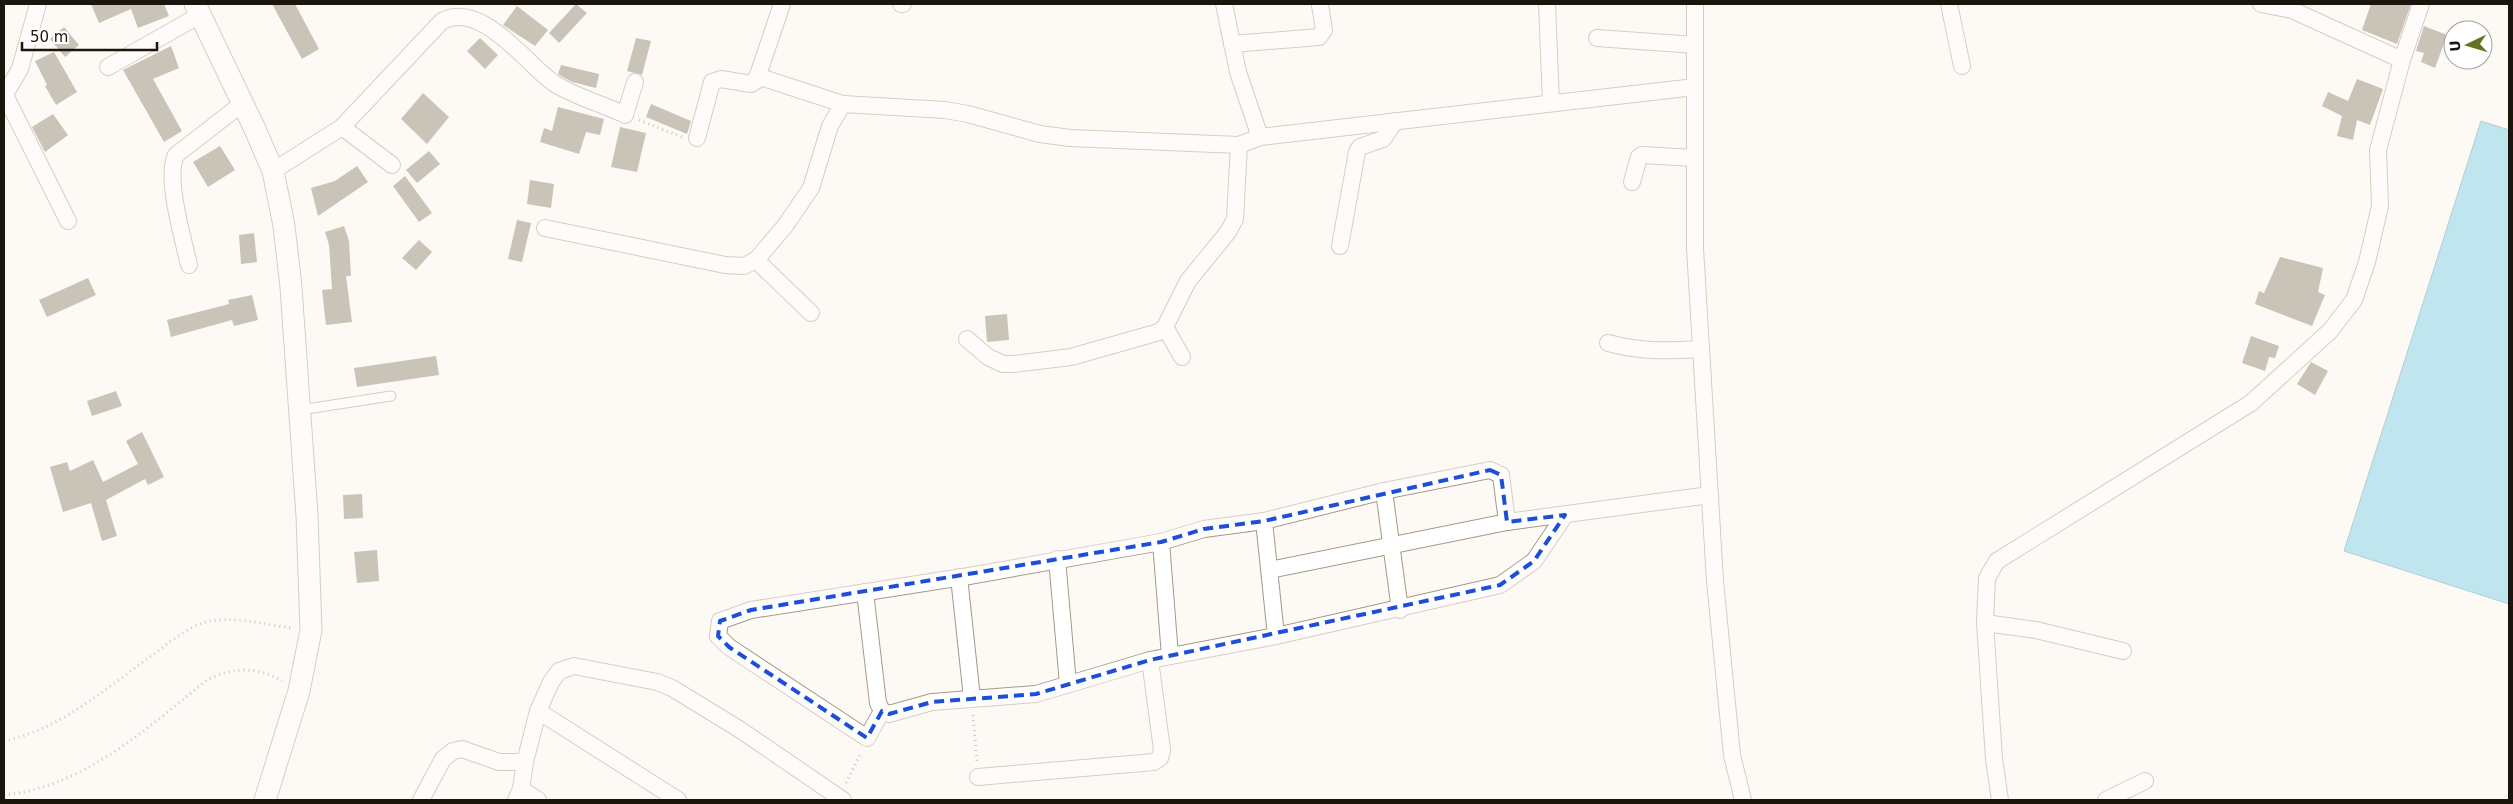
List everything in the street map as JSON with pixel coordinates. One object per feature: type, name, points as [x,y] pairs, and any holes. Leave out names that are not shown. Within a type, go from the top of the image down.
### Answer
[{"type":"street","points":[[38,4],[20,69],[4,96],[68,221]]},
{"type":"street","points":[[697,138],[712,82],[721,79],[751,84],[756,81],[782,4]]},
{"type":"street","points":[[1221,4],[1238,72],[1260,138]]},
{"type":"street","points":[[1547,4],[1551,103]]},
{"type":"street","points":[[1695,4],[1695,248],[1705,416],[1715,581],[1732,755],[1743,800]]},
{"type":"street","points":[[1949,4],[1962,66]]},
{"type":"street","points":[[2261,4],[2292,10],[2402,60]]},
{"type":"street","points":[[2000,800],[1994,759],[1985,623],[1987,578],[1997,561],[2251,403],[2330,331],[2354,300],[2367,262],[2380,206],[2378,150],[2402,60],[2421,4]]},
{"type":"street","points":[[1232,44],[1319,37],[1324,30],[1320,5]]},
{"type":"street","points":[[108,67],[197,9],[243,103],[273,172],[284,226],[291,286],[311,583],[310,638],[301,684],[264,800]]},
{"type":"street","points":[[273,172],[342,127],[442,21],[455,15],[469,16],[490,25],[556,84],[626,115],[635,82]]},
{"type":"street","points":[[1598,38],[1695,45]]},
{"type":"street","points":[[758,76],[843,104],[945,110],[968,114],[1040,134],[1070,138],[1239,145],[1260,138],[1395,120],[1695,87]]},
{"type":"street","points":[[189,266],[172,181],[171,164],[176,154],[243,103]]},
{"type":"street","points":[[545,228],[725,265],[744,266],[756,260],[785,226],[811,188],[830,126],[843,104]]},
{"type":"street","points":[[1340,246],[1357,152],[1360,147],[1383,139],[1395,120]]},
{"type":"street","points":[[342,127],[392,165]]},
{"type":"street","points":[[967,339],[988,357],[1003,364],[1014,364],[1071,357],[1159,332],[1165,327],[1188,281],[1228,232],[1235,219],[1239,145]]},
{"type":"street","points":[[1632,182],[1639,157],[1642,155],[1695,158]]},
{"type":"street","points":[[756,260],[811,314]]},
{"type":"street","points":[[1165,327],[1182,357]]},
{"type":"street","points":[[1608,342],[1636,350],[1655,352],[1701,349]]},
{"type":"street","points":[[882,711],[867,738],[728,647],[718,636],[720,621],[751,610],[1161,542],[1204,529],[1264,520],[1384,491],[1495,471],[1501,475],[1506,522]]},
{"type":"street","points":[[1384,491],[1400,610]]},
{"type":"street","points":[[1270,570],[1506,522],[1710,495]]},
{"type":"street","points":[[865,592],[878,703],[882,711],[889,714],[932,702],[1036,694],[1150,660],[1400,610],[1500,586],[1534,561],[1565,515]]},
{"type":"street","points":[[1264,520],[1276,636]]},
{"type":"street","points":[[1161,542],[1170,656]]},
{"type":"street","points":[[1057,559],[1068,684]]},
{"type":"street","points":[[959,577],[972,698]]},
{"type":"street","points":[[1985,623],[2036,630],[2123,651]]},
{"type":"street","points":[[978,777],[1154,762],[1160,758],[1162,750],[1150,660]]},
{"type":"street","points":[[538,800],[518,795],[538,711],[554,677],[565,668],[574,666],[657,682],[672,688],[739,729],[840,799]]},
{"type":"street","points":[[538,711],[678,800]]},
{"type":"street","points":[[421,800],[443,759],[450,752],[462,749],[499,762],[525,762]]},
{"type":"street","points":[[2106,800],[2145,782]]},
{"type":"lane","points":[[300,410],[391,396]]},
{"type":"path","points":[[626,115],[689,140],[697,138]]},
{"type":"path","points":[[4,741],[45,728],[83,707],[175,639],[205,622],[237,622],[310,638]]},
{"type":"path","points":[[4,795],[18,794],[51,783],[109,756],[207,680],[221,673],[240,670],[258,671],[301,684]]},
{"type":"path","points":[[972,698],[978,777]]},
{"type":"path","points":[[840,799],[867,738]]},
{"type":"highlighted area","points":[[1490,470],[1501,475],[1507,522],[1565,515],[1534,561],[1500,585],[1150,660],[1036,694],[932,702],[889,714],[882,711],[867,738],[729,647],[718,636],[720,621],[751,610],[1161,542],[1204,529],[1264,521]]},
{"type":"water","points":[[2481,121],[2509,130],[2509,604],[2344,551]]},
{"type":"building","points":[[91,4],[164,4],[169,16],[138,28],[131,9],[99,23]]},
{"type":"building","points":[[272,4],[295,4],[319,49],[302,59]]},
{"type":"building","points":[[576,4],[587,13],[559,43],[549,33]]},
{"type":"building","points":[[2371,4],[2411,4],[2397,44],[2362,30]]},
{"type":"building","points":[[517,6],[548,30],[535,46],[503,25]]},
{"type":"building","points":[[2424,26],[2443,33],[2443,46],[2435,68],[2421,62],[2424,53],[2416,51]]},
{"type":"building","points":[[64,27],[79,45],[65,57],[50,39]]},
{"type":"building","points":[[480,38],[498,55],[485,69],[467,51]]},
{"type":"building","points":[[636,38],[651,41],[642,75],[627,71]]},
{"type":"building","points":[[171,46],[179,68],[153,79],[182,131],[164,142],[123,70]]},
{"type":"building","points":[[54,52],[77,92],[56,105],[45,86],[47,85],[35,61]]},
{"type":"building","points":[[561,65],[599,74],[596,88],[572,82],[561,76],[558,74]]},
{"type":"building","points":[[2357,79],[2383,89],[2370,125],[2357,120],[2353,140],[2337,136],[2342,116],[2322,106],[2328,92],[2348,101]]},
{"type":"building","points":[[423,93],[449,117],[427,144],[401,119]]},
{"type":"building","points":[[651,104],[691,121],[687,134],[646,117]]},
{"type":"building","points":[[558,107],[604,119],[600,135],[586,132],[579,154],[540,142],[544,128],[552,131]]},
{"type":"building","points":[[53,114],[68,135],[45,152],[32,127]]},
{"type":"building","points":[[620,127],[646,133],[637,172],[611,167]]},
{"type":"building","points":[[220,146],[235,170],[208,187],[193,162]]},
{"type":"building","points":[[429,151],[440,164],[417,183],[406,170]]},
{"type":"building","points":[[357,166],[368,182],[318,216],[311,188],[335,181]]},
{"type":"building","points":[[405,176],[432,213],[419,222],[393,186]]},
{"type":"building","points":[[530,180],[554,184],[551,208],[527,204]]},
{"type":"building","points":[[517,220],[531,223],[522,262],[508,259]]},
{"type":"building","points":[[344,226],[349,241],[351,276],[346,276],[352,322],[326,325],[322,290],[332,289],[329,245],[325,232]]},
{"type":"building","points":[[254,233],[257,262],[241,264],[239,235]]},
{"type":"building","points":[[419,240],[432,252],[416,270],[402,258]]},
{"type":"building","points":[[2280,257],[2323,268],[2318,292],[2325,295],[2312,326],[2255,304],[2259,291],[2264,293]]},
{"type":"building","points":[[88,278],[96,295],[47,317],[39,300]]},
{"type":"building","points":[[252,295],[258,320],[234,326],[232,320],[171,337],[167,320],[229,304],[228,300]]},
{"type":"building","points":[[1007,314],[1009,340],[987,342],[985,316]]},
{"type":"building","points":[[2251,336],[2279,346],[2275,358],[2269,357],[2265,371],[2242,363]]},
{"type":"building","points":[[436,356],[439,375],[357,387],[354,368]]},
{"type":"building","points":[[2311,362],[2328,371],[2315,395],[2297,384]]},
{"type":"building","points":[[116,391],[122,406],[92,416],[87,401]]},
{"type":"building","points":[[142,432],[164,477],[148,485],[145,479],[106,500],[117,536],[102,541],[91,503],[63,512],[50,467],[67,462],[70,471],[93,460],[103,482],[138,464],[126,441]]},
{"type":"building","points":[[362,494],[363,518],[344,519],[343,495]]},
{"type":"building","points":[[377,550],[379,581],[357,583],[354,552]]}]
